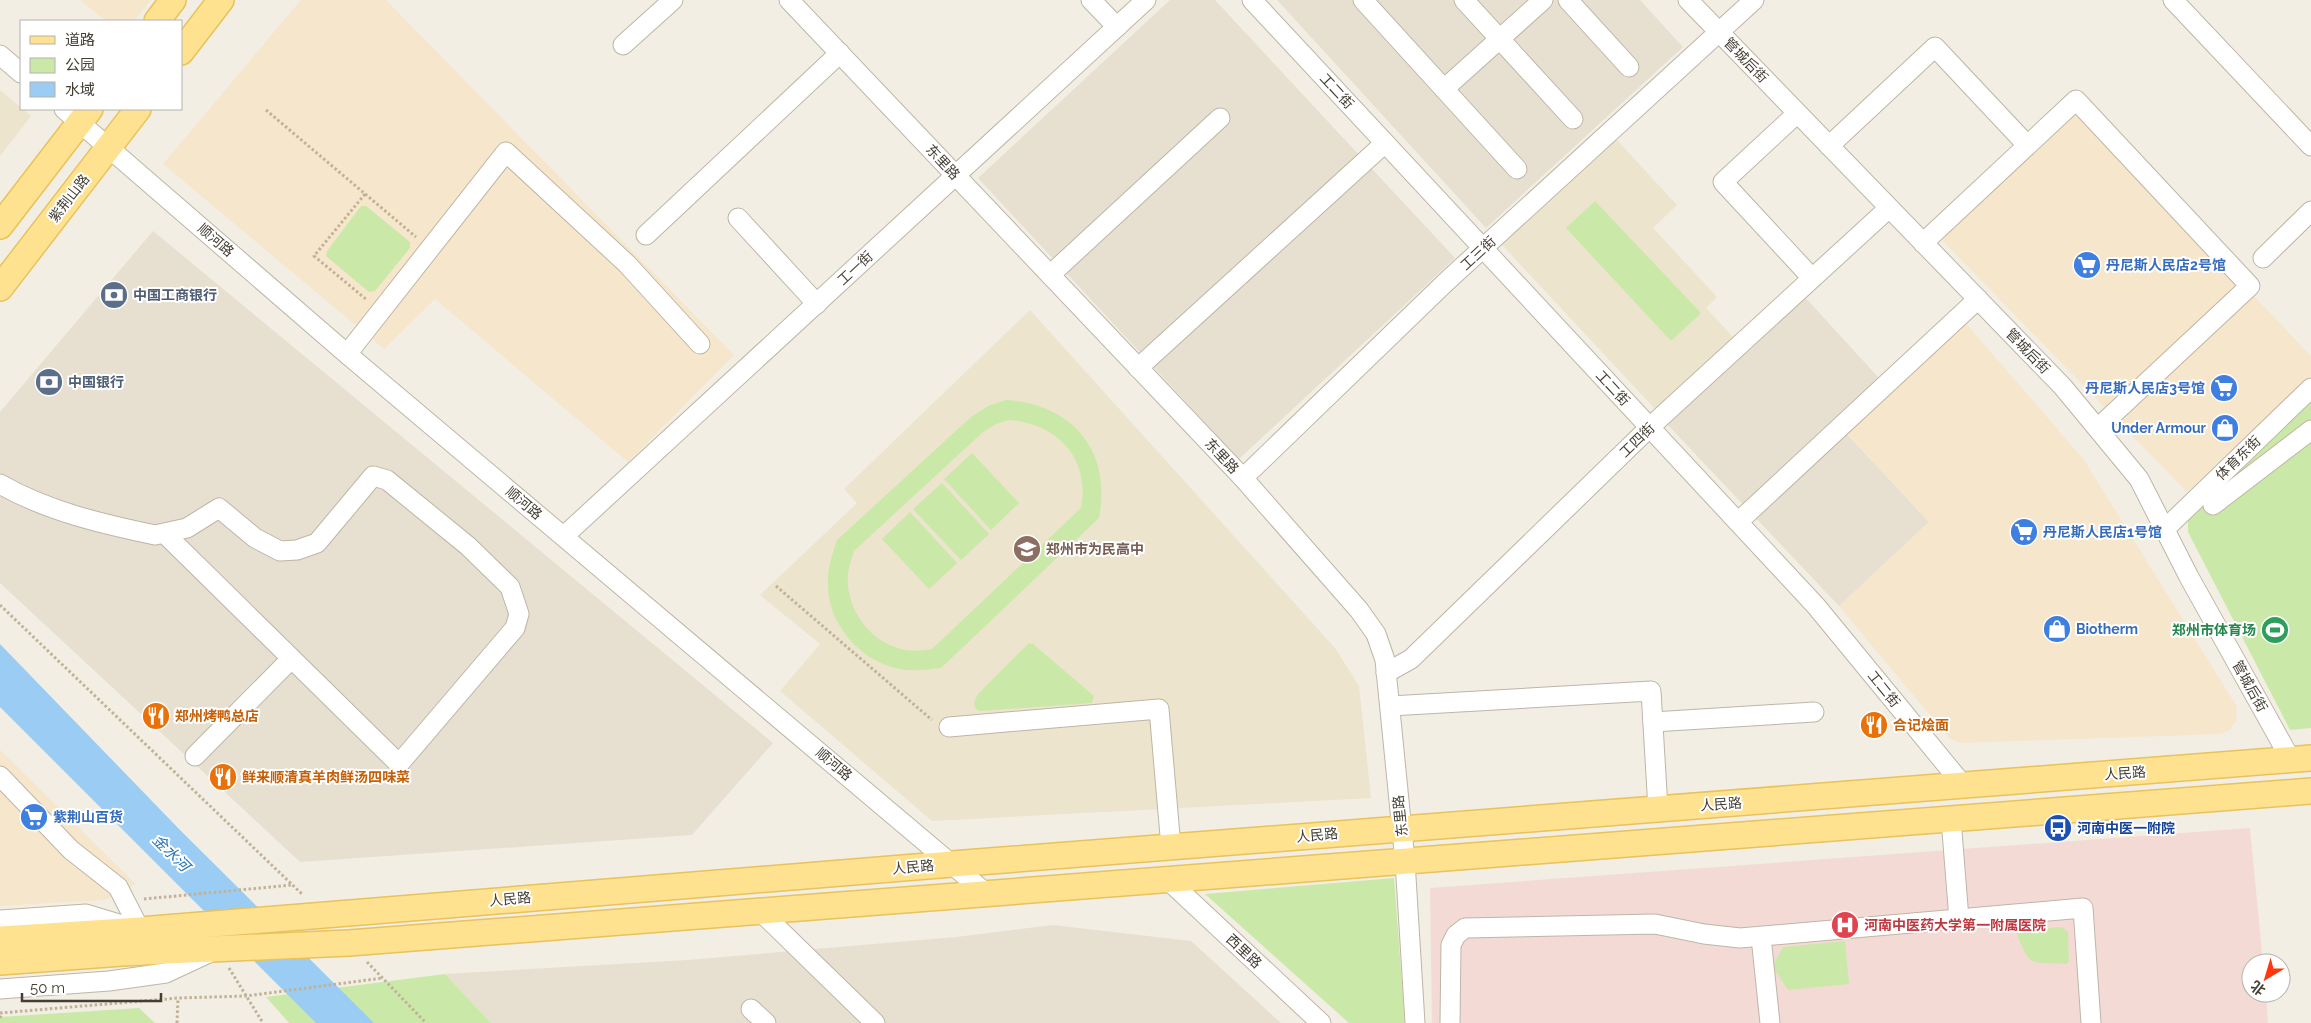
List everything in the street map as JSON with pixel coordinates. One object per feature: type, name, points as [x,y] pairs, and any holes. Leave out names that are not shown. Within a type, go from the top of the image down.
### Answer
[{"type":"main road","points":[[158,20],[173,0]]},
{"type":"main road","points":[[182,51],[221,0]]},
{"type":"main road","name":"紫荆山路","points":[[0,288],[137,110]]},
{"type":"main road","points":[[0,226],[78,113]]},
{"type":"main road","name":"人民路","points":[[0,939],[140,930],[952,864],[2301,759]]},
{"type":"main road","points":[[0,962],[349,943],[2311,791]]},
{"type":"street","points":[[623,45],[673,0]]},
{"type":"street","name":"东里路","points":[[789,0],[1243,478],[1365,618],[1376,634],[1385,660],[1390,706],[1405,861],[1415,1023]]},
{"type":"street","points":[[1091,0],[1117,27]]},
{"type":"street","name":"工一街","points":[[564,536],[1146,0]]},
{"type":"street","name":"工二街","points":[[1252,0],[1816,606],[1963,785]]},
{"type":"street","points":[[1464,0],[1573,119]]},
{"type":"street","points":[[1444,90],[1543,0]]},
{"type":"street","points":[[1568,0],[1629,67]]},
{"type":"street","name":"管城后街","points":[[1688,0],[2063,387],[2098,428],[2139,479],[2165,529],[2301,759]]},
{"type":"street","name":"工三街","points":[[1243,478],[1483,248],[1754,0]]},
{"type":"street","points":[[2173,0],[2311,146]]},
{"type":"street","points":[[1373,3],[1444,90],[1517,169]]},
{"type":"street","points":[[1829,146],[1935,47],[2027,146]]},
{"type":"street","points":[[646,235],[840,53]]},
{"type":"street","points":[[0,55],[20,72]]},
{"type":"street","points":[[1923,243],[2076,100],[2250,286],[2098,428]]},
{"type":"street","name":"顺河路","points":[[78,113],[109,146],[347,354],[987,894]]},
{"type":"street","points":[[1050,275],[1220,118]]},
{"type":"street","points":[[1791,119],[1723,182],[1812,278]]},
{"type":"street","points":[[1138,368],[1385,143]]},
{"type":"street","points":[[347,354],[506,152],[627,264],[700,344]]},
{"type":"street","name":"工四街","points":[[1386,672],[1410,659],[1650,427],[1889,208]]},
{"type":"street","points":[[2263,258],[2311,211]]},
{"type":"street","points":[[738,218],[817,304]]},
{"type":"street","points":[[1738,522],[1978,299]]},
{"type":"street","name":"体育东街","points":[[2165,529],[2311,388]]},
{"type":"street","points":[[2213,505],[2311,430]]},
{"type":"street","points":[[0,484],[20,496],[65,512],[155,535],[164,533],[187,528],[220,508],[255,538],[280,551],[297,550],[317,543],[373,476],[386,480],[468,546],[510,587],[520,614],[515,628],[399,764],[164,533]]},
{"type":"street","points":[[195,756],[291,658]]},
{"type":"street","points":[[1390,706],[1651,691],[1658,809]]},
{"type":"street","points":[[949,727],[1159,709],[1171,847]]},
{"type":"street","points":[[1653,722],[1814,712]]},
{"type":"street","points":[[0,776],[71,850],[118,887],[140,930]]},
{"type":"street","points":[[1951,819],[1958,919]]},
{"type":"street","name":"西里路","points":[[1168,880],[1321,1023]]},
{"type":"street","points":[[1450,1023],[1451,945],[1456,935],[1465,928],[1655,924],[1704,934],[1740,938],[2083,908],[2091,1023]]},
{"type":"street","points":[[760,911],[875,1023]]},
{"type":"street","points":[[0,920],[86,914],[140,930]]},
{"type":"street","points":[[1761,937],[1770,1023]]},
{"type":"street","points":[[0,989],[109,981],[166,973],[218,949]]},
{"type":"street","points":[[751,1008],[766,1023]]},
{"type":"path","points":[[266,110],[430,249]]},
{"type":"path","points":[[365,194],[314,256],[380,312]]},
{"type":"path","points":[[776,586],[931,720],[949,727]]},
{"type":"path","points":[[0,605],[323,914]]},
{"type":"path","points":[[159,897],[292,885]]},
{"type":"path","points":[[349,943],[426,1023]]},
{"type":"path","points":[[218,949],[263,1023]]},
{"type":"path","points":[[0,1018],[1,1013],[178,998],[247,995],[383,978]]},
{"type":"path","points":[[177,1023],[178,998]]},
{"type":"shaded area","points":[[80,0],[151,0],[135,20],[105,20]]},
{"type":"shaded area","points":[[301,0],[386,0],[734,355],[628,462],[435,299],[384,349],[163,164]]},
{"type":"shaded area","points":[[1170,0],[1215,0],[1455,258],[1239,459],[978,178]]},
{"type":"shaded area","points":[[1277,0],[1640,0],[1683,47],[1486,228]]},
{"type":"shaded area","points":[[0,90],[20,107],[20,110],[24,110],[31,116],[0,156]]},
{"type":"shaded area","points":[[2075,108],[2311,356],[2311,376],[2187,492],[1940,238]]},
{"type":"shaded area","points":[[1616,139],[1677,205],[1653,228],[1717,297],[1706,308],[1733,337],[1656,410],[1502,245]]},
{"type":"shaded area","points":[[153,231],[773,743],[692,835],[300,862],[0,583],[0,412]]},
{"type":"shaded area","points":[[1803,295],[1890,390],[1845,432],[1929,522],[1839,606],[1665,422]]},
{"type":"shaded area","name":"郑州市为民高中","points":[[1030,310],[1335,648],[1359,686],[1371,798],[932,821],[780,691],[820,644],[760,595],[857,503],[844,489]]},
{"type":"shaded area","points":[[1964,321],[2084,460],[2237,707],[2236,720],[2230,730],[2220,734],[1961,743],[1950,739],[1839,606],[1929,522],[1845,431]]},
{"type":"shaded area","name":"紫荆山百货","points":[[0,750],[136,884],[105,900],[0,906]]},
{"type":"shaded area","name":"河南中医药大学第一附属医院","points":[[2250,828],[2262,953],[2241,953],[2241,1003],[2267,1003],[2268,1023],[1432,1023],[1430,888]]},
{"type":"shaded area","points":[[1053,925],[1191,941],[1281,1023],[491,1023],[445,974],[687,960],[956,937]]},
{"type":"green space","points":[[1595,201],[1701,313],[1671,341],[1566,228]]},
{"type":"green space","points":[[361,206],[366,206],[410,242],[410,248],[375,291],[369,292],[326,256],[327,251]]},
{"type":"green space","name":"郑州市体育场","points":[[2311,397],[2311,728],[2290,730],[2188,532],[2188,518]]},
{"type":"green space","points":[[1006,400],[1030,403],[1051,411],[1068,421],[1082,435],[1093,452],[1099,472],[1101,494],[1099,518],[941,668],[904,670],[879,662],[856,646],[839,625],[833,612],[829,599],[828,573],[837,540],[971,417],[988,406]],"holes":[[[1009,420],[1042,428],[1056,436],[1075,459],[1081,474],[1083,490],[1081,508],[932,649],[915,651],[902,649],[887,644],[876,637],[860,619],[850,597],[848,573],[854,551],[983,432],[996,424]]]},
{"type":"green space","points":[[972,453],[1019,503],[991,530],[944,479]]},
{"type":"green space","points":[[942,483],[989,534],[961,560],[913,509]]},
{"type":"green space","points":[[910,512],[957,563],[929,589],[882,539]]},
{"type":"green space","points":[[1029,643],[1033,644],[1094,696],[1092,703],[980,711],[975,708],[974,702],[978,694]]},
{"type":"green space","points":[[1394,878],[1405,1023],[1349,1023],[1205,894]]},
{"type":"green space","points":[[2062,927],[2068,932],[2069,961],[2067,964],[2032,961],[2024,951],[2016,931]]},
{"type":"green space","points":[[1845,941],[1849,984],[1788,990],[1776,972],[1774,963],[1783,947]]},
{"type":"green space","points":[[445,974],[491,1023],[289,1023],[266,997]]},
{"type":"green space","points":[[139,1008],[155,1023],[0,1023],[0,1017]]},
{"type":"water","name":"金水河","points":[[0,644],[180,830],[374,1023],[316,1023],[0,707]]},
{"type":"place","name":"丹尼斯人民店2号馆","points":[[2087,265]]},
{"type":"place","name":"中国工商银行","points":[[114,295]]},
{"type":"place","name":"中国银行","points":[[49,382]]},
{"type":"place","name":"丹尼斯人民店3号馆","points":[[2224,388]]},
{"type":"place","name":"Under Armour","points":[[2225,428]]},
{"type":"place","name":"丹尼斯人民店1号馆","points":[[2024,532]]},
{"type":"place","name":"郑州市为民高中","points":[[1027,549]]},
{"type":"place","name":"Biotherm","points":[[2057,629]]},
{"type":"place","name":"郑州市体育场","points":[[2275,630]]},
{"type":"place","name":"郑州烤鸭总店","points":[[156,716]]},
{"type":"place","name":"合记烩面","points":[[1874,725]]},
{"type":"place","name":"鲜来顺清真羊肉鲜汤四味菜","points":[[223,777]]},
{"type":"place","name":"紫荆山百货","points":[[34,817]]},
{"type":"place","name":"河南中医一附院","points":[[2058,828]]},
{"type":"place","name":"河南中医药大学第一附属医院","points":[[1845,925]]}]
